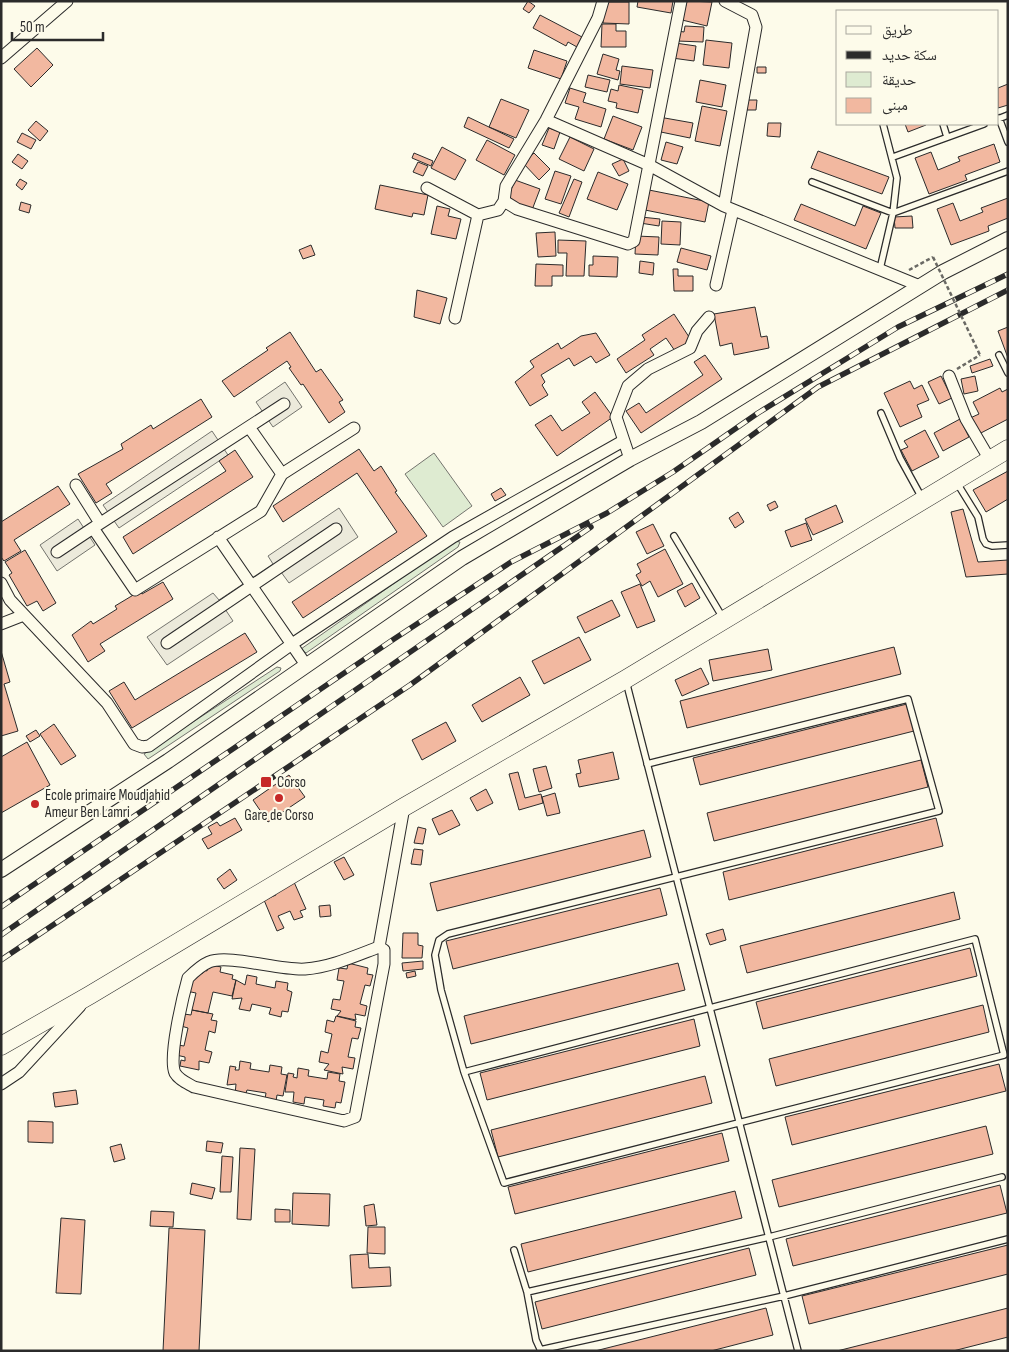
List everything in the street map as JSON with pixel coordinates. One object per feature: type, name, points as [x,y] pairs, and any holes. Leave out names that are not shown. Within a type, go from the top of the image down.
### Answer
[{"type":"main road","points":[[1,1046],[724,620],[1008,449]]},
{"type":"street","points":[[1,58],[67,1]]},
{"type":"street","points":[[427,188],[478,214],[498,210],[504,201],[506,186],[546,120],[598,18],[603,1]]},
{"type":"street","points":[[504,201],[517,209],[628,244],[634,241],[681,1]]},
{"type":"street","points":[[716,285],[756,27],[752,15],[725,1]]},
{"type":"street","points":[[546,120],[649,165],[728,208],[920,286]]},
{"type":"street","points":[[455,318],[478,214]]},
{"type":"street","points":[[1,870],[168,761],[462,558],[630,459],[701,422],[920,286],[1008,239]]},
{"type":"street","points":[[630,459],[616,417],[628,386],[648,369],[690,348],[697,331],[709,317]]},
{"type":"street","points":[[948,376],[966,419],[990,460]]},
{"type":"street","points":[[58,552],[284,404]]},
{"type":"street","points":[[249,427],[282,474]]},
{"type":"street","points":[[76,485],[96,526],[136,590],[261,511],[282,474],[354,428]]},
{"type":"street","points":[[1,582],[10,600],[107,703],[134,744],[142,747],[148,746],[292,644],[453,537],[623,441]]},
{"type":"street","points":[[167,642],[252,587],[336,529]]},
{"type":"street","points":[[218,537],[306,666]]},
{"type":"street","points":[[1,624],[24,615]]},
{"type":"street","points":[[379,946],[404,807]]},
{"type":"street","points":[[379,946],[384,950],[384,964],[355,1117],[344,1120],[194,1087],[182,1081],[175,1073],[173,1054],[188,978],[204,965],[211,961],[235,961],[305,969],[341,961],[379,946]]},
{"type":"street","points":[[1,1084],[20,1072],[90,995]]},
{"type":"lane","points":[[999,121],[1008,142]]},
{"type":"lane","points":[[880,270],[893,213],[897,178],[883,125]]},
{"type":"lane","points":[[943,125],[947,137]]},
{"type":"lane","points":[[893,157],[981,125]]},
{"type":"lane","points":[[812,182],[893,213],[1008,171]]},
{"type":"lane","points":[[999,354],[1008,373]]},
{"type":"lane","points":[[881,412],[900,458],[923,500]]},
{"type":"lane","points":[[956,481],[978,517],[986,544],[992,546],[1008,545]]},
{"type":"lane","points":[[674,536],[724,620]]},
{"type":"lane","points":[[626,678],[798,1351]]},
{"type":"lane","points":[[464,1072],[974,939],[1004,1055],[504,1183],[464,1072],[441,990],[435,955],[439,940],[448,934],[939,811],[908,699],[647,764]]},
{"type":"lane","points":[[527,1292],[768,1237],[1002,1177]]},
{"type":"lane","points":[[514,1250],[527,1292],[536,1340],[540,1351],[784,1296],[1008,1239]]},
{"type":"path","points":[[915,267],[933,257],[980,355],[964,363]]},
{"type":"green space","points":[[434,453],[472,506],[443,527],[405,474]]},
{"type":"green space","points":[[454,541],[460,542],[458,547],[306,653],[301,649]]},
{"type":"green space","points":[[277,667],[281,668],[280,671],[148,759],[144,754]]},
{"type":"shaded area","points":[[285,382],[302,407],[273,427],[256,402]]},
{"type":"shaded area","points":[[212,431],[228,455],[119,528],[103,505]]},
{"type":"shaded area","points":[[339,508],[358,537],[289,583],[281,572],[225,609],[233,621],[167,665],[147,637],[213,593],[219,600],[273,564],[268,556]]},
{"type":"shaded area","points":[[78,519],[95,545],[57,571],[40,545]]},
{"type":"building","points":[[528,1],[535,6],[529,13],[523,9]]},
{"type":"building","points":[[638,1],[673,1],[671,13],[637,7]]},
{"type":"building","points":[[687,1],[712,2],[707,26],[682,20]]},
{"type":"building","points":[[604,2],[629,2],[629,24],[603,23]]},
{"type":"building","points":[[540,15],[582,37],[577,47],[568,42],[566,46],[533,28]]},
{"type":"building","points":[[602,24],[616,24],[616,31],[626,31],[626,47],[601,47]]},
{"type":"building","points":[[685,26],[704,27],[703,42],[677,41],[678,31],[684,32]]},
{"type":"building","points":[[706,40],[732,43],[729,68],[703,65]]},
{"type":"building","points":[[675,43],[696,46],[694,61],[672,58]]},
{"type":"building","points":[[37,48],[53,65],[31,87],[14,69]]},
{"type":"building","points":[[534,50],[567,61],[561,79],[528,68]]},
{"type":"building","points":[[603,54],[619,59],[616,70],[620,71],[618,80],[597,74]]},
{"type":"building","points":[[622,66],[653,70],[650,88],[620,84]]},
{"type":"building","points":[[757,67],[766,67],[766,73],[757,73]]},
{"type":"building","points":[[588,75],[610,80],[607,92],[585,87]]},
{"type":"building","points":[[700,80],[726,85],[722,107],[696,102]]},
{"type":"building","points":[[1008,84],[1008,105],[999,108],[999,88]]},
{"type":"building","points":[[619,85],[643,90],[638,113],[616,108],[617,103],[608,101],[611,89],[618,91]]},
{"type":"building","points":[[570,88],[586,93],[583,102],[606,109],[601,127],[575,119],[579,107],[565,103]]},
{"type":"building","points":[[501,99],[529,110],[516,138],[489,127]]},
{"type":"building","points":[[747,100],[757,100],[756,110],[747,110]]},
{"type":"building","points":[[702,106],[727,111],[720,146],[695,141]]},
{"type":"building","points":[[613,116],[642,127],[633,150],[604,139]]},
{"type":"building","points":[[468,117],[514,139],[509,148],[464,127]]},
{"type":"building","points":[[659,117],[693,123],[690,138],[656,131]]},
{"type":"building","points":[[36,121],[48,131],[40,141],[28,130]]},
{"type":"building","points":[[768,123],[781,123],[780,137],[767,136]]},
{"type":"building","points":[[905,125],[926,125],[908,132]]},
{"type":"building","points":[[549,128],[560,132],[554,149],[542,145]]},
{"type":"building","points":[[22,133],[36,140],[31,149],[17,142]]},
{"type":"building","points":[[570,137],[594,149],[584,171],[559,159]]},
{"type":"building","points":[[487,140],[515,155],[504,175],[476,160]]},
{"type":"building","points":[[666,142],[683,147],[677,164],[661,160]]},
{"type":"building","points":[[994,144],[1000,162],[965,175],[967,180],[929,194],[915,158],[931,152],[938,170],[960,161],[958,157]]},
{"type":"building","points":[[442,147],[466,160],[455,180],[431,168]]},
{"type":"building","points":[[818,151],[889,177],[882,194],[811,168]]},
{"type":"building","points":[[414,153],[433,161],[431,166],[412,158]]},
{"type":"building","points":[[534,153],[550,169],[539,180],[523,163]]},
{"type":"building","points":[[18,154],[28,161],[22,169],[12,162]]},
{"type":"building","points":[[623,159],[629,171],[619,176],[612,164]]},
{"type":"building","points":[[418,162],[428,166],[423,176],[413,172]]},
{"type":"building","points":[[555,171],[571,176],[561,204],[545,199]]},
{"type":"building","points":[[598,172],[628,184],[617,210],[587,199]]},
{"type":"building","points":[[20,179],[27,183],[22,190],[16,185]]},
{"type":"building","points":[[574,179],[582,182],[569,217],[559,213]]},
{"type":"building","points":[[515,180],[540,189],[532,210],[507,200]]},
{"type":"building","points":[[380,185],[428,195],[424,215],[413,213],[412,217],[375,209]]},
{"type":"building","points":[[649,190],[709,202],[705,222],[645,210]]},
{"type":"building","points":[[1008,198],[1008,218],[988,226],[989,231],[951,245],[937,209],[953,203],[960,221],[983,212],[981,208]]},
{"type":"building","points":[[21,202],[31,205],[29,213],[19,210]]},
{"type":"building","points":[[801,204],[855,226],[863,206],[881,213],[866,249],[794,220]]},
{"type":"building","points":[[437,206],[450,209],[448,216],[461,219],[456,239],[431,234]]},
{"type":"building","points":[[912,216],[913,228],[895,228],[894,217]]},
{"type":"building","points":[[641,217],[660,219],[659,226],[640,223]]},
{"type":"building","points":[[662,221],[681,222],[680,245],[661,244]]},
{"type":"building","points":[[555,232],[556,256],[538,257],[536,233]]},
{"type":"building","points":[[636,236],[659,237],[658,255],[635,254]]},
{"type":"building","points":[[558,240],[586,241],[584,276],[566,276],[567,253],[558,253]]},
{"type":"building","points":[[311,245],[315,255],[303,259],[299,250]]},
{"type":"building","points":[[681,248],[711,256],[707,270],[677,262]]},
{"type":"building","points":[[593,256],[618,257],[617,277],[589,276],[589,265],[593,265]]},
{"type":"building","points":[[640,261],[654,263],[653,275],[639,273]]},
{"type":"building","points":[[536,264],[563,265],[563,276],[552,276],[552,286],[535,286]]},
{"type":"building","points":[[673,269],[678,269],[678,276],[693,276],[693,291],[674,291]]},
{"type":"building","points":[[417,290],[447,298],[440,324],[414,317]]},
{"type":"building","points":[[755,307],[761,337],[767,336],[769,348],[734,355],[732,343],[720,346],[714,314]]},
{"type":"building","points":[[674,314],[691,340],[675,351],[666,338],[650,349],[654,355],[626,373],[617,359],[645,340],[642,335]]},
{"type":"building","points":[[1008,327],[1008,358],[998,331]]},
{"type":"building","points":[[290,332],[316,372],[321,369],[343,400],[339,402],[345,412],[329,423],[303,384],[301,385],[289,368],[291,367],[287,361],[234,397],[222,381],[268,350],[266,348]]},
{"type":"building","points":[[596,333],[610,355],[596,363],[591,356],[574,366],[569,358],[541,375],[545,382],[542,385],[548,395],[530,406],[515,382],[534,367],[530,361],[558,343],[561,349],[581,336]]},
{"type":"building","points":[[705,355],[722,379],[641,433],[626,411],[639,403],[646,413],[703,375],[694,362]]},
{"type":"building","points":[[990,359],[993,366],[972,373],[970,366]]},
{"type":"building","points":[[941,376],[952,398],[939,404],[928,382]]},
{"type":"building","points":[[975,376],[978,391],[964,394],[961,379]]},
{"type":"building","points":[[910,381],[914,389],[922,385],[929,400],[917,405],[922,417],[900,427],[884,393]]},
{"type":"building","points":[[1000,388],[1002,392],[1008,389],[1008,419],[977,435],[968,419],[979,414],[973,402]]},
{"type":"building","points":[[595,392],[613,417],[557,456],[535,425],[551,415],[562,431],[590,413],[582,402]]},
{"type":"building","points":[[201,399],[212,417],[106,484],[112,493],[96,503],[78,474],[123,449],[121,444],[151,425],[153,429]]},
{"type":"building","points":[[960,419],[969,437],[943,451],[934,433]]},
{"type":"building","points":[[925,430],[939,457],[912,471],[901,450],[908,447],[904,441]]},
{"type":"building","points":[[359,449],[374,471],[381,466],[397,491],[395,492],[427,536],[303,618],[292,602],[397,532],[357,473],[283,522],[273,506]]},
{"type":"building","points":[[235,450],[253,477],[133,554],[123,537],[226,471],[219,461]]},
{"type":"building","points":[[1008,471],[1008,499],[986,512],[973,490]]},
{"type":"building","points":[[58,486],[70,504],[14,540],[21,551],[4,561],[1,557],[1,522]]},
{"type":"building","points":[[501,488],[506,495],[495,501],[491,494]]},
{"type":"building","points":[[775,501],[778,507],[770,511],[767,505]]},
{"type":"building","points":[[836,505],[843,522],[813,535],[805,519]]},
{"type":"building","points":[[963,509],[978,562],[1008,560],[1008,574],[966,577],[951,512]]},
{"type":"building","points":[[738,512],[744,522],[735,528],[729,518]]},
{"type":"building","points":[[806,523],[812,540],[791,547],[785,531]]},
{"type":"building","points":[[653,524],[664,546],[647,554],[636,532]]},
{"type":"building","points":[[665,549],[683,584],[658,597],[650,581],[642,586],[636,575],[641,572],[637,564]]},
{"type":"building","points":[[25,550],[56,603],[43,611],[37,601],[27,606],[9,575],[12,573],[5,562]]},
{"type":"building","points":[[163,582],[173,599],[100,644],[105,651],[88,662],[72,635],[91,621],[93,624],[117,609],[115,606],[140,591],[142,594]]},
{"type":"building","points":[[692,583],[700,598],[685,607],[677,591]]},
{"type":"building","points":[[640,584],[655,621],[637,628],[621,592]]},
{"type":"building","points":[[612,600],[620,616],[585,633],[577,617]]},
{"type":"building","points":[[245,633],[257,652],[132,728],[109,691],[124,682],[135,700]]},
{"type":"building","points":[[579,637],[591,660],[544,684],[532,661]]},
{"type":"building","points":[[894,647],[901,674],[687,728],[680,701]]},
{"type":"building","points":[[768,649],[772,670],[713,681],[709,660]]},
{"type":"building","points":[[1,651],[10,682],[4,684],[18,731],[1,736]]},
{"type":"building","points":[[701,668],[709,684],[682,696],[675,680]]},
{"type":"building","points":[[520,677],[530,695],[482,722],[472,705]]},
{"type":"building","points":[[907,704],[914,731],[700,785],[693,758]]},
{"type":"building","points":[[446,722],[456,741],[422,760],[412,740]]},
{"type":"building","points":[[54,724],[76,756],[61,765],[40,734]]},
{"type":"building","points":[[36,730],[40,736],[30,742],[26,736]]},
{"type":"building","points":[[27,742],[50,785],[1,813],[1,757]]},
{"type":"building","points":[[613,752],[619,779],[579,787],[576,774],[581,773],[578,760]]},
{"type":"building","points":[[921,760],[928,787],[714,841],[707,813]]},
{"type":"building","points":[[546,766],[552,788],[539,792],[533,769]]},
{"type":"building","points":[[518,772],[525,798],[541,794],[543,803],[519,810],[509,774]]},
{"type":"building","name":"Gare de Corso","points":[[289,775],[305,797],[268,822],[253,800]]},
{"type":"building","points":[[486,789],[493,803],[477,811],[470,798]]},
{"type":"building","points":[[555,793],[560,813],[547,816],[542,797]]},
{"type":"building","points":[[452,810],[460,825],[439,835],[432,819]]},
{"type":"building","points":[[235,818],[242,830],[208,849],[202,839],[212,834],[208,827],[217,822],[220,826]]},
{"type":"building","points":[[936,818],[943,846],[729,900],[723,872]]},
{"type":"building","points":[[418,827],[426,829],[423,844],[414,843]]},
{"type":"building","points":[[644,830],[651,857],[437,911],[430,883]]},
{"type":"building","points":[[414,849],[423,850],[421,865],[411,864]]},
{"type":"building","points":[[344,857],[354,875],[344,880],[334,862]]},
{"type":"building","points":[[230,869],[237,880],[224,889],[217,879]]},
{"type":"building","points":[[294,882],[306,909],[300,911],[303,917],[294,920],[290,911],[278,916],[284,928],[277,931],[264,900],[276,895],[274,891]]},
{"type":"building","points":[[660,888],[667,915],[453,969],[446,941]]},
{"type":"building","points":[[954,892],[960,919],[747,973],[740,946]]},
{"type":"building","points":[[330,905],[331,916],[320,917],[319,906]]},
{"type":"building","points":[[723,929],[726,940],[710,945],[706,934]]},
{"type":"building","points":[[403,933],[418,933],[418,945],[423,946],[422,958],[402,958]]},
{"type":"building","points":[[970,948],[977,976],[763,1029],[756,1002]]},
{"type":"building","points":[[423,961],[423,969],[403,971],[402,963]]},
{"type":"building","points":[[348,963],[368,968],[367,974],[373,975],[370,986],[365,985],[360,1004],[367,1006],[365,1016],[355,1014],[356,1020],[337,1016],[341,1011],[331,1009],[333,999],[340,1000],[344,981],[337,980],[339,968],[347,969]]},
{"type":"building","points":[[678,963],[685,990],[471,1044],[464,1016]]},
{"type":"building","points":[[208,964],[221,967],[220,972],[233,975],[232,979],[236,980],[232,996],[213,992],[208,1013],[192,1010],[196,993],[186,991],[189,978],[203,973],[204,970],[207,971]]},
{"type":"building","points":[[415,971],[416,976],[407,978],[406,973]]},
{"type":"building","points":[[247,975],[257,977],[256,984],[275,988],[276,981],[288,983],[287,990],[292,992],[288,1012],[282,1011],[281,1017],[269,1014],[271,1008],[252,1004],[250,1011],[239,1009],[242,998],[232,999],[236,980],[245,985]]},
{"type":"building","points":[[983,1005],[989,1032],[776,1086],[769,1059]]},
{"type":"building","points":[[192,1010],[213,1014],[211,1020],[217,1021],[215,1033],[209,1031],[205,1050],[212,1052],[209,1063],[199,1061],[199,1070],[180,1066],[181,1060],[185,1061],[185,1057],[176,1055],[178,1045],[184,1046],[188,1028],[181,1026],[184,1014],[191,1015]]},
{"type":"building","points":[[336,1016],[356,1021],[355,1027],[361,1028],[358,1039],[352,1038],[348,1057],[355,1058],[353,1069],[342,1067],[343,1074],[324,1070],[329,1064],[319,1062],[321,1051],[328,1053],[332,1034],[325,1032],[327,1020],[334,1022]]},
{"type":"building","points":[[694,1019],[700,1046],[487,1100],[480,1073]]},
{"type":"building","points":[[240,1061],[251,1063],[250,1069],[269,1072],[270,1065],[282,1067],[281,1074],[287,1075],[283,1096],[277,1095],[276,1101],[265,1099],[266,1093],[247,1090],[245,1097],[235,1095],[236,1084],[227,1085],[230,1066],[236,1067],[235,1070],[239,1070]]},
{"type":"building","points":[[999,1064],[1006,1091],[792,1145],[785,1117]]},
{"type":"building","points":[[298,1068],[309,1070],[308,1076],[327,1079],[328,1072],[340,1074],[339,1081],[345,1082],[341,1103],[336,1102],[335,1108],[323,1106],[324,1100],[305,1097],[304,1104],[293,1102],[294,1092],[285,1092],[288,1073],[294,1074],[293,1077],[297,1078]]},
{"type":"building","points":[[705,1076],[712,1103],[498,1157],[491,1130]]},
{"type":"building","points":[[76,1090],[78,1104],[55,1107],[53,1093]]},
{"type":"building","points":[[28,1121],[53,1122],[53,1143],[28,1142]]},
{"type":"building","points":[[986,1126],[993,1154],[779,1207],[772,1180]]},
{"type":"building","points":[[722,1133],[729,1161],[515,1214],[508,1187]]},
{"type":"building","points":[[207,1141],[223,1143],[221,1153],[206,1151]]},
{"type":"building","points":[[121,1144],[125,1159],[114,1162],[110,1147]]},
{"type":"building","points":[[240,1148],[255,1149],[251,1220],[237,1219]]},
{"type":"building","points":[[222,1156],[233,1157],[231,1192],[220,1192]]},
{"type":"building","points":[[192,1183],[215,1188],[212,1199],[190,1194]]},
{"type":"building","points":[[1000,1185],[1007,1213],[793,1266],[786,1239]]},
{"type":"building","points":[[735,1191],[742,1218],[528,1272],[521,1244]]},
{"type":"building","points":[[293,1193],[330,1194],[329,1226],[292,1224]]},
{"type":"building","points":[[374,1204],[377,1225],[366,1226],[364,1206]]},
{"type":"building","points":[[275,1209],[290,1210],[290,1222],[275,1222]]},
{"type":"building","points":[[151,1211],[174,1212],[173,1227],[150,1226]]},
{"type":"building","points":[[61,1218],[85,1220],[81,1294],[56,1293]]},
{"type":"building","points":[[368,1227],[385,1227],[385,1254],[367,1253]]},
{"type":"building","points":[[169,1228],[205,1230],[199,1351],[163,1351]]},
{"type":"building","points":[[1008,1245],[1008,1274],[809,1324],[802,1296]]},
{"type":"building","points":[[749,1248],[756,1275],[542,1329],[535,1302]]},
{"type":"building","points":[[368,1254],[369,1268],[390,1267],[391,1286],[352,1288],[350,1255]]},
{"type":"building","points":[[766,1308],[773,1335],[711,1351],[595,1351]]},
{"type":"building","points":[[1008,1308],[1008,1337],[953,1351],[837,1351]]},
{"type":"railway","points":[[1,907],[394,639],[511,562],[607,513],[673,472],[758,413],[898,327],[1008,274]]},
{"type":"railway","points":[[1,960],[410,685],[818,387],[1008,290]]},
{"type":"railway","points":[[1,935],[591,527]]},
{"type":"place","name":"Corso","points":[[266,782]]},
{"type":"place","name":"Gare de Corso","points":[[279,798]]},
{"type":"place","name":"Ecole primaire Moudjahid Ameur Ben Lamri","points":[[35,804]]}]
